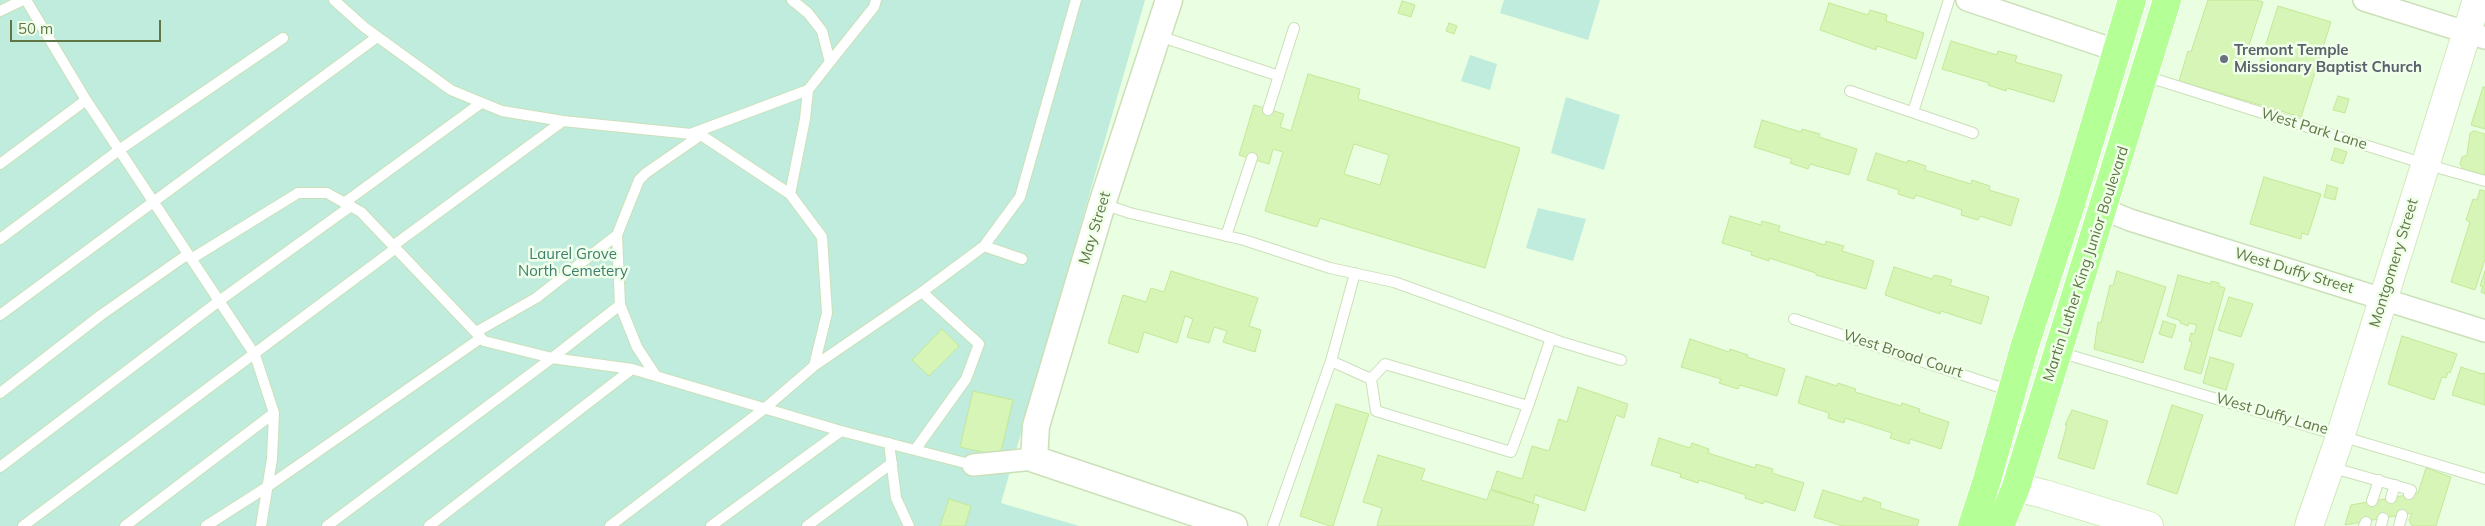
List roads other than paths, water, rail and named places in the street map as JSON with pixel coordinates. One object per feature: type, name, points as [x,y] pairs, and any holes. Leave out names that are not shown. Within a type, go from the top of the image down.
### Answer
[{"type":"main road","points":[[1972,526],[2024,348],[2071,204],[2115,50],[2132,0]]},
{"type":"main road","name":"Martin Luther King Junior Boulevard","points":[[2000,526],[2016,486],[2145,76],[2167,0]]},
{"type":"main road","name":"Montgomery Street","points":[[2310,526],[2341,434],[2425,164],[2476,35],[2477,0]]},
{"type":"main road","points":[[1987,480],[2016,486],[2141,525]]},
{"type":"street","name":"May Street","points":[[1034,459],[1036,426],[1102,204],[1169,0]]},
{"type":"street","points":[[1967,0],[2115,50]]},
{"type":"street","points":[[2364,0],[2476,35]]},
{"type":"street","name":"West Duffy Street","points":[[2103,209],[2130,220],[2485,330]]},
{"type":"street","points":[[973,465],[1034,459],[1234,526]]},
{"type":"lane","points":[[0,12],[25,0],[86,100],[255,355],[274,413],[272,459],[261,526]]},
{"type":"lane","points":[[334,0],[377,37],[451,90],[481,103],[502,111],[563,121],[697,134],[790,194],[822,237],[827,313],[814,366]]},
{"type":"lane","points":[[792,0],[808,13],[822,31],[830,62]]},
{"type":"lane","points":[[656,376],[636,347],[620,305],[616,235],[639,180],[697,134],[808,90],[874,7],[876,0]]},
{"type":"lane","points":[[610,526],[764,409],[814,366],[922,292],[984,246],[1020,197],[1076,0]]},
{"type":"lane","points":[[1913,112],[1949,0]]},
{"type":"lane","points":[[1268,110],[1294,28]]},
{"type":"lane","points":[[1158,36],[1279,76]]},
{"type":"lane","points":[[0,315],[377,37]]},
{"type":"lane","points":[[0,239],[119,150],[283,38]]},
{"type":"lane","name":"West Park Lane","points":[[2145,76],[2485,181]]},
{"type":"lane","points":[[790,194],[805,119],[808,90]]},
{"type":"lane","points":[[1850,91],[1973,133]]},
{"type":"lane","points":[[0,164],[86,100]]},
{"type":"lane","points":[[0,467],[481,103]]},
{"type":"lane","points":[[23,526],[255,355],[273,338],[563,121]]},
{"type":"lane","points":[[1226,236],[1252,158]]},
{"type":"lane","points":[[0,393],[94,321],[189,256],[298,193],[328,193],[361,212],[484,341],[552,358],[632,369],[841,431],[973,465]]},
{"type":"lane","points":[[1102,204],[1394,282],[1551,338],[1621,360]]},
{"type":"lane","points":[[206,526],[268,487],[478,335],[536,298],[616,235]]},
{"type":"lane","points":[[984,246],[1022,259]]},
{"type":"lane","points":[[1272,526],[1331,361],[1355,273]]},
{"type":"lane","points":[[915,450],[966,380],[979,344],[922,292]]},
{"type":"lane","points":[[326,526],[552,358],[620,305]]},
{"type":"lane","name":"West Broad Court","points":[[1794,319],[2012,391]]},
{"type":"lane","points":[[1371,379],[1376,411],[1511,452],[1551,338]]},
{"type":"lane","name":"West Duffy Lane","points":[[2058,352],[2341,434],[2485,479]]},
{"type":"lane","points":[[1331,361],[1371,379]]},
{"type":"lane","points":[[1371,379],[1385,364],[1528,406]]},
{"type":"lane","points":[[429,526],[632,369]]},
{"type":"lane","points":[[125,526],[274,413]]},
{"type":"lane","points":[[711,526],[841,431]]},
{"type":"lane","points":[[889,443],[896,498],[909,526]]},
{"type":"lane","points":[[807,526],[892,463]]},
{"type":"lane","points":[[2330,467],[2411,490],[2409,494]]},
{"type":"lane","points":[[2372,501],[2379,480]]},
{"type":"lane","points":[[2391,498],[2395,485]]},
{"type":"lane","points":[[2399,526],[2402,515]]},
{"type":"place","name":"Tremont Temple Missionary Baptist Church","points":[[2224,59]]},
{"type":"park label","name":"Laurel Grove North Cemetery","points":[[573,262]]}]
